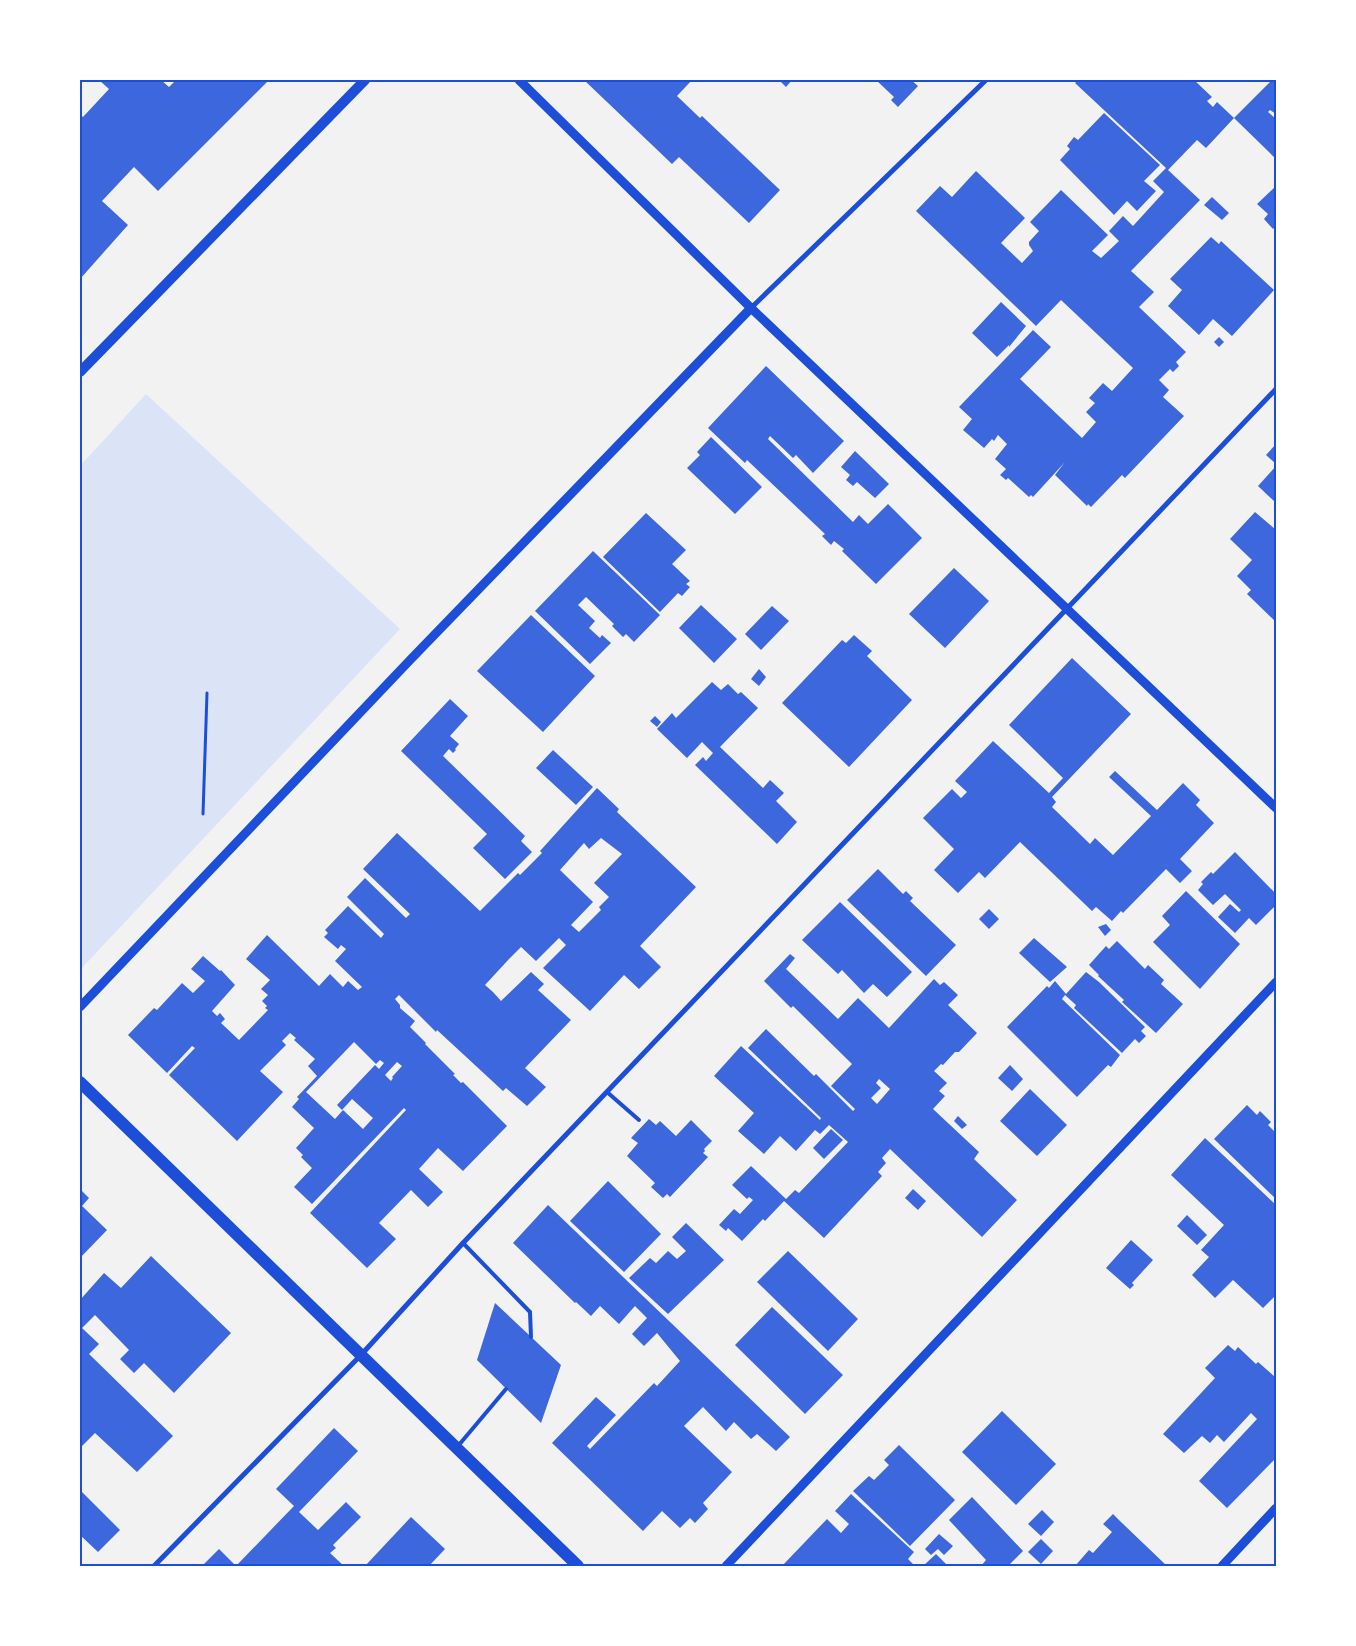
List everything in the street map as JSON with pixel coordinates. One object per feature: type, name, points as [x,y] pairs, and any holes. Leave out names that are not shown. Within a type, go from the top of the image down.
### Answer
[{"type":"main road","points":[[80,372],[365,80]]},
{"type":"main road","points":[[80,1082],[576,1565]]},
{"type":"street","points":[[518,80],[751,308],[1276,808]]},
{"type":"street","points":[[80,1007],[412,658],[751,308],[986,80]]},
{"type":"street","points":[[154,1566],[361,1355],[463,1243],[1276,389]]},
{"type":"street","points":[[726,1566],[1276,982]]},
{"type":"street","points":[[1222,1566],[1276,1508]]},
{"type":"lane","points":[[607,1092],[639,1120]]},
{"type":"lane","points":[[463,1243],[530,1312],[531,1337]]},
{"type":"lane","points":[[456,1448],[506,1389]]},
{"type":"path","points":[[203,814],[206,693]]},
{"type":"shaded area","points":[[146,394],[400,629],[80,970],[80,466]]},
{"type":"building","points":[[99,80],[161,80],[169,87],[176,80],[269,80],[158,191],[134,167],[102,201],[128,225],[80,279],[80,114],[83,117],[109,89]]},
{"type":"building","points":[[584,80],[692,80],[677,96],[700,118],[702,116],[780,190],[749,223],[679,157],[672,164]]},
{"type":"building","points":[[779,80],[792,80],[786,87]]},
{"type":"building","points":[[876,80],[911,80],[918,86],[898,107],[891,100],[894,97]]},
{"type":"building","points":[[1078,80],[1194,80],[1212,97],[1207,101],[1213,107],[1217,102],[1234,118],[1206,148],[1197,140],[1168,170],[1200,200],[1131,271],[1154,292],[1139,307],[1186,352],[1176,362],[1179,366],[1173,372],[1170,369],[1159,380],[1169,390],[1163,397],[1184,416],[1125,478],[1122,475],[1091,507],[1088,504],[1087,506],[1055,475],[1065,462],[1033,497],[1031,495],[1029,497],[1008,478],[1006,480],[1000,475],[1006,469],[995,459],[1007,444],[998,435],[994,441],[992,439],[984,448],[963,430],[972,419],[959,407],[1033,330],[1051,347],[1020,379],[1082,438],[1096,422],[1086,412],[1095,403],[1089,398],[1103,383],[1112,391],[1133,368],[1061,300],[1036,326],[916,211],[940,186],[952,197],[976,171],[1025,218],[1001,243],[1022,263],[1033,251],[1029,242],[1039,231],[1030,222],[1061,190],[1108,235],[1092,251],[1101,258],[1119,241],[1109,231],[1123,216],[1133,226],[1164,192],[1153,181],[1166,168],[1075,83]]},
{"type":"building","points":[[1272,80],[1276,80],[1276,114],[1270,110],[1268,112],[1276,119],[1276,159],[1234,118]]},
{"type":"building","points":[[1104,113],[1160,165],[1144,181],[1156,191],[1137,211],[1127,201],[1114,215],[1060,160],[1070,149],[1067,146],[1074,137],[1078,140]]},
{"type":"building","points":[[1276,186],[1276,226],[1273,229],[1264,219],[1268,214],[1257,204]]},
{"type":"building","points":[[1212,197],[1229,213],[1222,220],[1204,205]]},
{"type":"building","points":[[1211,237],[1219,244],[1221,241],[1274,290],[1232,336],[1213,319],[1199,335],[1168,306],[1182,290],[1170,279]]},
{"type":"building","points":[[1001,302],[1026,326],[1009,347],[1009,345],[997,357],[972,333]]},
{"type":"building","points":[[1219,337],[1224,342],[1219,347],[1214,342]]},
{"type":"building","points":[[766,366],[844,441],[813,473],[796,455],[793,458],[770,436],[768,439],[853,522],[859,515],[868,524],[888,504],[922,538],[876,584],[842,551],[844,549],[834,541],[831,545],[822,536],[825,534],[747,460],[745,463],[708,428]]},
{"type":"building","points":[[711,437],[762,487],[735,514],[687,468],[700,455],[697,452]]},
{"type":"building","points":[[1276,444],[1276,464],[1266,455]]},
{"type":"building","points":[[855,451],[889,484],[875,498],[857,482],[853,486],[846,480],[850,475],[841,467]]},
{"type":"building","points":[[1276,466],[1276,503],[1258,486]]},
{"type":"building","points":[[1255,512],[1276,530],[1276,622],[1247,594],[1251,590],[1237,576],[1252,560],[1230,539]]},
{"type":"building","points":[[646,513],[686,550],[672,564],[690,581],[686,584],[690,587],[682,596],[678,593],[660,612],[603,557]]},
{"type":"building","points":[[593,551],[660,615],[634,642],[626,634],[623,637],[612,626],[614,624],[586,597],[578,605],[595,621],[589,628],[600,638],[602,635],[611,643],[590,664],[535,611]]},
{"type":"building","points":[[954,568],[989,601],[945,648],[909,614]]},
{"type":"building","points":[[701,605],[737,639],[714,663],[679,628]]},
{"type":"building","points":[[772,606],[789,621],[761,650],[745,634]]},
{"type":"building","points":[[531,615],[595,676],[543,732],[477,671]]},
{"type":"building","points":[[854,635],[872,651],[867,656],[912,700],[849,767],[782,703],[842,640],[846,643]]},
{"type":"building","points":[[1072,658],[1131,714],[1052,797],[1056,802],[1052,807],[1090,844],[1095,838],[1113,855],[1151,816],[1109,777],[1115,771],[1157,810],[1183,783],[1200,800],[1196,805],[1214,823],[1180,859],[1192,871],[1180,883],[1166,869],[1123,913],[1121,911],[1112,921],[1096,907],[1092,911],[1020,842],[985,878],[979,872],[958,893],[934,870],[954,849],[923,818],[952,789],[961,798],[967,792],[955,781],[993,741],[1049,793],[1063,778],[1009,725]]},
{"type":"building","points":[[759,669],[766,677],[759,686],[751,679]]},
{"type":"building","points":[[712,682],[721,690],[728,684],[738,694],[741,692],[758,708],[720,747],[763,788],[770,780],[784,793],[776,801],[797,822],[777,844],[695,765],[703,757],[706,761],[713,753],[702,742],[687,758],[657,729],[672,713],[676,718]]},
{"type":"building","points":[[450,699],[468,716],[450,736],[459,744],[456,750],[453,753],[449,749],[443,756],[525,836],[521,841],[532,852],[505,879],[473,848],[487,834],[401,751]]},
{"type":"building","points":[[655,716],[661,722],[657,727],[650,721]]},
{"type":"building","points":[[553,750],[593,787],[576,805],[536,768]]},
{"type":"building","points":[[597,788],[619,809],[617,812],[696,887],[640,946],[661,967],[639,989],[624,975],[590,1011],[543,968],[566,945],[559,938],[536,961],[521,947],[485,985],[501,1001],[531,972],[544,984],[538,990],[571,1020],[525,1068],[546,1087],[527,1106],[506,1088],[503,1091],[437,1030],[436,1032],[399,995],[395,999],[400,1008],[415,1021],[410,1027],[455,1074],[453,1075],[461,1083],[463,1082],[507,1126],[463,1171],[438,1148],[419,1169],[443,1192],[428,1207],[411,1190],[379,1223],[396,1239],[367,1268],[310,1213],[406,1110],[404,1108],[312,1204],[294,1187],[312,1168],[301,1157],[303,1155],[296,1148],[314,1128],[292,1107],[299,1099],[297,1097],[317,1076],[308,1066],[315,1059],[294,1040],[296,1038],[290,1033],[282,1041],[286,1045],[260,1071],[283,1092],[237,1141],[169,1075],[195,1048],[192,1046],[167,1073],[128,1035],[154,1008],[157,1010],[182,983],[193,993],[205,981],[191,969],[203,956],[221,970],[235,985],[212,1011],[217,1016],[220,1013],[225,1019],[221,1023],[239,1040],[268,1010],[262,1001],[268,995],[261,989],[270,980],[246,959],[267,935],[319,986],[330,974],[343,987],[348,981],[358,990],[362,987],[335,961],[346,949],[341,945],[338,949],[324,937],[328,933],[325,930],[348,906],[381,938],[384,934],[347,897],[365,878],[406,918],[410,914],[363,869],[397,833],[480,911],[518,873],[520,875],[542,853],[540,851]],"holes":[[[601,838],[622,854],[594,883],[609,897],[599,907],[601,910],[579,932],[571,925],[593,902],[560,870],[584,843],[589,849]],[[354,1042],[376,1064],[380,1060],[384,1063],[379,1069],[375,1065],[337,1105],[342,1110],[352,1099],[373,1118],[363,1129],[343,1110],[335,1119],[306,1092]],[[397,1062],[402,1066],[392,1077],[391,1081],[385,1075]]]},
{"type":"building","points":[[1235,852],[1276,894],[1276,905],[1256,925],[1249,918],[1235,933],[1218,917],[1230,904],[1239,912],[1241,910],[1225,894],[1213,905],[1198,890],[1203,884],[1201,882],[1211,872],[1213,874]]},
{"type":"building","points":[[878,869],[903,894],[906,891],[913,898],[910,901],[956,945],[926,976],[847,900]]},
{"type":"building","points":[[1186,891],[1240,944],[1200,989],[1153,942],[1170,925],[1162,916]]},
{"type":"building","points":[[840,902],[912,972],[887,997],[873,984],[864,993],[842,970],[838,974],[802,940]]},
{"type":"building","points":[[989,909],[999,919],[989,929],[979,919]]},
{"type":"building","points":[[1106,924],[1111,930],[1105,936],[1098,927]]},
{"type":"building","points":[[1034,938],[1067,967],[1050,982],[1019,953]]},
{"type":"building","points":[[1117,941],[1145,969],[1148,965],[1164,980],[1161,984],[1183,1004],[1156,1033],[1122,1002],[1124,1000],[1089,965],[1106,946],[1109,949]]},
{"type":"building","points":[[790,954],[795,958],[786,969],[838,1019],[858,998],[889,1028],[934,979],[940,985],[944,982],[958,995],[948,1005],[977,1033],[959,1052],[955,1052],[943,1065],[941,1064],[934,1071],[947,1083],[939,1091],[945,1096],[933,1109],[979,1152],[974,1159],[1017,1200],[982,1237],[890,1149],[882,1158],[886,1163],[878,1172],[882,1176],[824,1238],[784,1201],[742,1241],[728,1228],[726,1231],[719,1225],[734,1209],[740,1214],[753,1200],[749,1197],[747,1199],[732,1185],[751,1166],[786,1199],[795,1190],[799,1193],[848,1142],[829,1125],[820,1134],[815,1130],[796,1151],[780,1136],[764,1154],[738,1131],[754,1113],[714,1076],[741,1046],[820,1120],[821,1118],[748,1048],[766,1029],[814,1076],[816,1074],[853,1111],[855,1109],[831,1086],[852,1064],[793,1006],[791,1008],[764,981]],"holes":[[[879,1079],[890,1089],[877,1104],[871,1098],[881,1088],[876,1083]]]},
{"type":"building","points":[[1086,972],[1099,982],[1145,1027],[1141,1031],[1146,1036],[1139,1043],[1135,1039],[1122,1053],[1074,1008],[1076,1005],[1065,995],[1062,999],[1120,1055],[1111,1067],[1108,1065],[1077,1097],[1007,1027],[1047,986],[1049,988],[1055,981],[1066,994]]},
{"type":"building","points":[[1010,1065],[1023,1079],[1012,1091],[998,1078]]},
{"type":"building","points":[[1030,1089],[1067,1125],[1037,1156],[1000,1121]]},
{"type":"building","points":[[1247,1105],[1257,1115],[1260,1111],[1271,1122],[1268,1125],[1276,1133],[1276,1199],[1214,1139]]},
{"type":"building","points":[[958,1116],[967,1125],[962,1129],[954,1121]]},
{"type":"building","points":[[649,1119],[656,1125],[660,1121],[676,1136],[691,1120],[712,1141],[704,1149],[703,1153],[708,1157],[670,1197],[667,1194],[663,1198],[651,1187],[655,1183],[627,1156],[638,1143],[631,1138]]},
{"type":"building","points":[[831,1129],[843,1140],[824,1159],[813,1148]]},
{"type":"building","points":[[1205,1138],[1276,1205],[1276,1295],[1263,1308],[1233,1280],[1215,1298],[1192,1275],[1209,1257],[1201,1250],[1224,1225],[1171,1175]]},
{"type":"building","points":[[608,1181],[661,1234],[624,1272],[570,1221]]},
{"type":"building","points":[[80,1189],[89,1198],[82,1206],[107,1230],[80,1258]]},
{"type":"building","points":[[913,1189],[926,1201],[918,1210],[905,1198]]},
{"type":"building","points":[[548,1205],[790,1437],[776,1451],[757,1434],[751,1439],[734,1422],[726,1431],[703,1407],[684,1426],[732,1472],[703,1503],[708,1509],[695,1523],[690,1518],[680,1528],[662,1511],[643,1531],[552,1443],[596,1397],[616,1415],[587,1446],[590,1449],[654,1383],[657,1386],[680,1361],[657,1333],[644,1346],[632,1334],[647,1318],[635,1306],[619,1324],[600,1306],[591,1316],[513,1243]]},
{"type":"building","points":[[1187,1215],[1207,1235],[1197,1245],[1177,1226]]},
{"type":"building","points":[[686,1223],[724,1260],[668,1314],[629,1278],[650,1258],[656,1263],[668,1251],[677,1259],[686,1251],[672,1237]]},
{"type":"building","points":[[1131,1240],[1153,1260],[1132,1283],[1134,1285],[1130,1289],[1106,1268]]},
{"type":"building","points":[[788,1251],[858,1319],[828,1351],[757,1282]]},
{"type":"building","points":[[151,1256],[231,1333],[174,1393],[144,1363],[134,1373],[120,1359],[129,1350],[95,1315],[82,1328],[99,1344],[89,1354],[173,1436],[137,1472],[95,1433],[80,1448],[80,1300],[104,1273],[121,1288]]},
{"type":"building","points":[[495,1303],[561,1365],[541,1423],[477,1360]]},
{"type":"building","points":[[772,1307],[843,1375],[805,1414],[735,1345]]},
{"type":"building","points":[[1228,1345],[1235,1351],[1238,1347],[1256,1364],[1258,1362],[1275,1377],[1276,1458],[1227,1508],[1199,1481],[1257,1419],[1251,1413],[1224,1442],[1217,1435],[1210,1443],[1202,1436],[1184,1453],[1163,1434],[1215,1378],[1205,1368]]},
{"type":"building","points":[[1002,1411],[1056,1464],[1016,1505],[962,1452]]},
{"type":"building","points":[[334,1428],[358,1451],[299,1512],[318,1530],[346,1502],[361,1517],[333,1545],[336,1548],[330,1553],[344,1566],[236,1566],[294,1506],[276,1489]]},
{"type":"building","points":[[899,1445],[955,1500],[910,1546],[853,1491],[869,1476],[874,1480],[889,1465],[884,1460]]},
{"type":"building","points":[[80,1490],[120,1530],[98,1552],[80,1535]]},
{"type":"building","points":[[851,1494],[914,1552],[908,1559],[915,1566],[782,1566],[827,1519],[841,1533],[849,1524],[835,1511]]},
{"type":"building","points":[[972,1497],[1023,1551],[1008,1566],[981,1566],[986,1560],[949,1520]]},
{"type":"building","points":[[1042,1510],[1054,1522],[1041,1536],[1028,1524]]},
{"type":"building","points":[[1113,1514],[1167,1566],[1075,1566],[1089,1550],[1093,1553],[1112,1532],[1103,1524]]},
{"type":"building","points":[[411,1517],[445,1549],[429,1566],[365,1566]]},
{"type":"building","points":[[939,1534],[953,1546],[944,1555],[938,1549],[931,1555],[925,1549]]},
{"type":"building","points":[[1041,1539],[1053,1551],[1041,1564],[1028,1552]]},
{"type":"building","points":[[219,1549],[236,1566],[202,1566]]},
{"type":"building","points":[[936,1554],[948,1566],[923,1566]]}]
